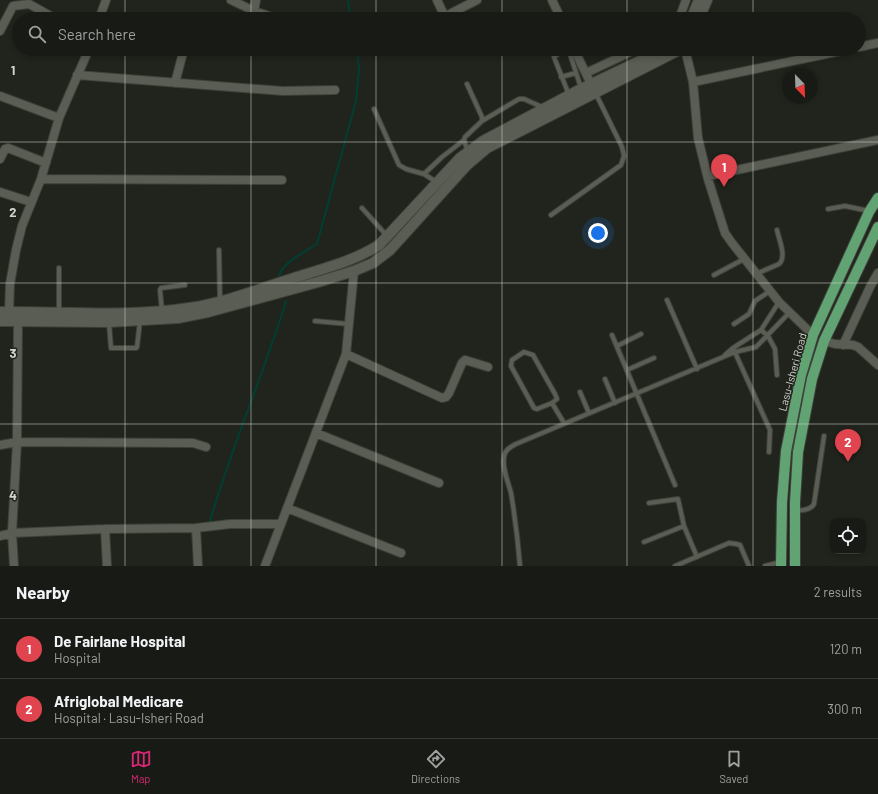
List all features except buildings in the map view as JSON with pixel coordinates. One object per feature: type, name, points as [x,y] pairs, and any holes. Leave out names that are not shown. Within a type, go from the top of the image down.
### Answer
[{"type":"main road","points":[[694,12],[700,0]]},
{"type":"main road","points":[[700,0],[700,12]]},
{"type":"main road","points":[[0,321],[109,322],[194,316],[354,271],[373,263],[390,250],[466,165],[487,148],[653,56]]},
{"type":"main road","points":[[5,312],[118,314],[191,308],[260,289],[350,259],[379,245],[460,158],[483,140],[581,89],[593,88],[665,56]]},
{"type":"main road","name":"Lasu-Isheri Road","points":[[781,564],[782,502],[786,451],[801,374],[813,335],[869,212],[878,198]]},
{"type":"main road","name":"Lasu-Isheri Road","points":[[795,566],[795,511],[798,452],[812,379],[824,341],[878,226]]},
{"type":"street","points":[[102,12],[106,0]]},
{"type":"street","points":[[231,0],[257,12]]},
{"type":"street","points":[[254,11],[256,0]]},
{"type":"street","points":[[437,0],[441,12]]},
{"type":"street","points":[[454,12],[477,0]]},
{"type":"street","points":[[552,0],[558,12]]},
{"type":"street","points":[[682,12],[686,0]]},
{"type":"street","points":[[0,31],[13,6],[29,4],[43,12]]},
{"type":"street","points":[[866,46],[878,43]]},
{"type":"street","points":[[5,312],[16,250],[31,202],[41,179],[59,118],[86,56]]},
{"type":"street","points":[[175,83],[182,56]]},
{"type":"street","points":[[578,56],[593,88]]},
{"type":"street","points":[[586,73],[623,56]]},
{"type":"street","points":[[687,56],[693,82],[698,138],[708,179],[725,233],[744,260],[779,302],[813,335]]},
{"type":"street","points":[[693,82],[820,56]]},
{"type":"street","points":[[77,75],[283,90],[335,90]]},
{"type":"street","points":[[0,96],[59,118]]},
{"type":"street","points":[[708,179],[708,176],[878,140]]},
{"type":"street","points":[[0,159],[5,149],[8,148],[46,163]]},
{"type":"street","points":[[41,179],[282,180]]},
{"type":"street","points":[[0,192],[31,202]]},
{"type":"street","points":[[265,566],[346,354],[354,271]]},
{"type":"street","points":[[843,345],[878,273]]},
{"type":"street","points":[[14,566],[12,533],[17,442],[18,321]]},
{"type":"street","points":[[824,341],[858,347],[878,365]]},
{"type":"street","points":[[346,354],[442,398],[446,397],[449,393],[462,363],[465,360],[488,366]]},
{"type":"street","points":[[316,434],[439,483]]},
{"type":"street","points":[[0,444],[17,442],[194,443],[206,447]]},
{"type":"street","points":[[287,508],[401,553]]},
{"type":"street","points":[[0,536],[12,533],[105,529],[199,527],[230,524],[280,524]]},
{"type":"street","points":[[198,566],[199,527]]},
{"type":"street","points":[[105,529],[107,566]]},
{"type":"lane","points":[[555,56],[554,57],[568,95]]},
{"type":"lane","points":[[571,56],[581,89]]},
{"type":"lane","points":[[561,77],[576,73]]},
{"type":"lane","points":[[467,84],[481,112],[482,121]]},
{"type":"lane","points":[[551,215],[621,165],[624,156],[622,147],[593,88]]},
{"type":"lane","points":[[424,174],[442,157],[464,140],[465,137],[482,121],[519,99],[524,99],[545,108]]},
{"type":"lane","points":[[374,109],[399,165],[406,169],[424,174],[438,183]]},
{"type":"lane","points":[[464,140],[468,152]]},
{"type":"lane","points":[[828,209],[845,206],[869,212]]},
{"type":"lane","points":[[362,208],[388,236]]},
{"type":"lane","points":[[756,274],[782,262],[783,255],[777,230]]},
{"type":"lane","points":[[219,250],[220,301]]},
{"type":"lane","points":[[714,275],[744,260]]},
{"type":"lane","points":[[59,268],[59,314]]},
{"type":"lane","points":[[162,311],[161,288],[185,285]]},
{"type":"lane","points":[[734,324],[748,314],[755,301],[770,291]]},
{"type":"lane","points":[[667,300],[697,368]]},
{"type":"lane","points":[[520,566],[515,517],[509,486],[504,471],[504,457],[507,449],[564,423],[722,358],[761,330],[779,302]]},
{"type":"lane","points":[[734,350],[756,347],[789,313]]},
{"type":"lane","points":[[109,322],[111,348],[136,348],[140,321]]},
{"type":"lane","points":[[315,321],[350,324]]},
{"type":"lane","points":[[761,330],[768,336],[775,349],[778,375]]},
{"type":"lane","points":[[617,346],[641,334]]},
{"type":"lane","points":[[612,335],[675,485]]},
{"type":"lane","points":[[734,350],[770,430],[769,452]]},
{"type":"lane","points":[[524,352],[533,354],[557,399],[552,403],[537,410],[534,408],[511,366],[512,360],[524,352]]},
{"type":"lane","points":[[627,370],[654,358]]},
{"type":"lane","points":[[605,379],[615,403]]},
{"type":"lane","points":[[580,392],[589,413]]},
{"type":"lane","points":[[552,403],[564,423]]},
{"type":"lane","points":[[795,511],[809,509],[814,504],[824,436]]},
{"type":"lane","points":[[649,503],[678,498],[684,526],[697,557]]},
{"type":"lane","points":[[644,542],[684,526]]},
{"type":"lane","points":[[675,566],[729,543],[740,546],[749,566]]},
{"type":"lane","points":[[764,566],[781,564]]},
{"type":"waterway","points":[[348,0],[350,12]]},
{"type":"waterway","points":[[279,277],[280,272],[284,267],[300,254],[317,244],[356,101],[359,69],[358,56]]},
{"type":"waterway","points":[[209,524],[227,468],[286,301]]},
{"type":"place","name":"De Fairlane Hospital","points":[[724,187]]},
{"type":"place","name":"Afriglobal Medicare","points":[[848,462]]}]
